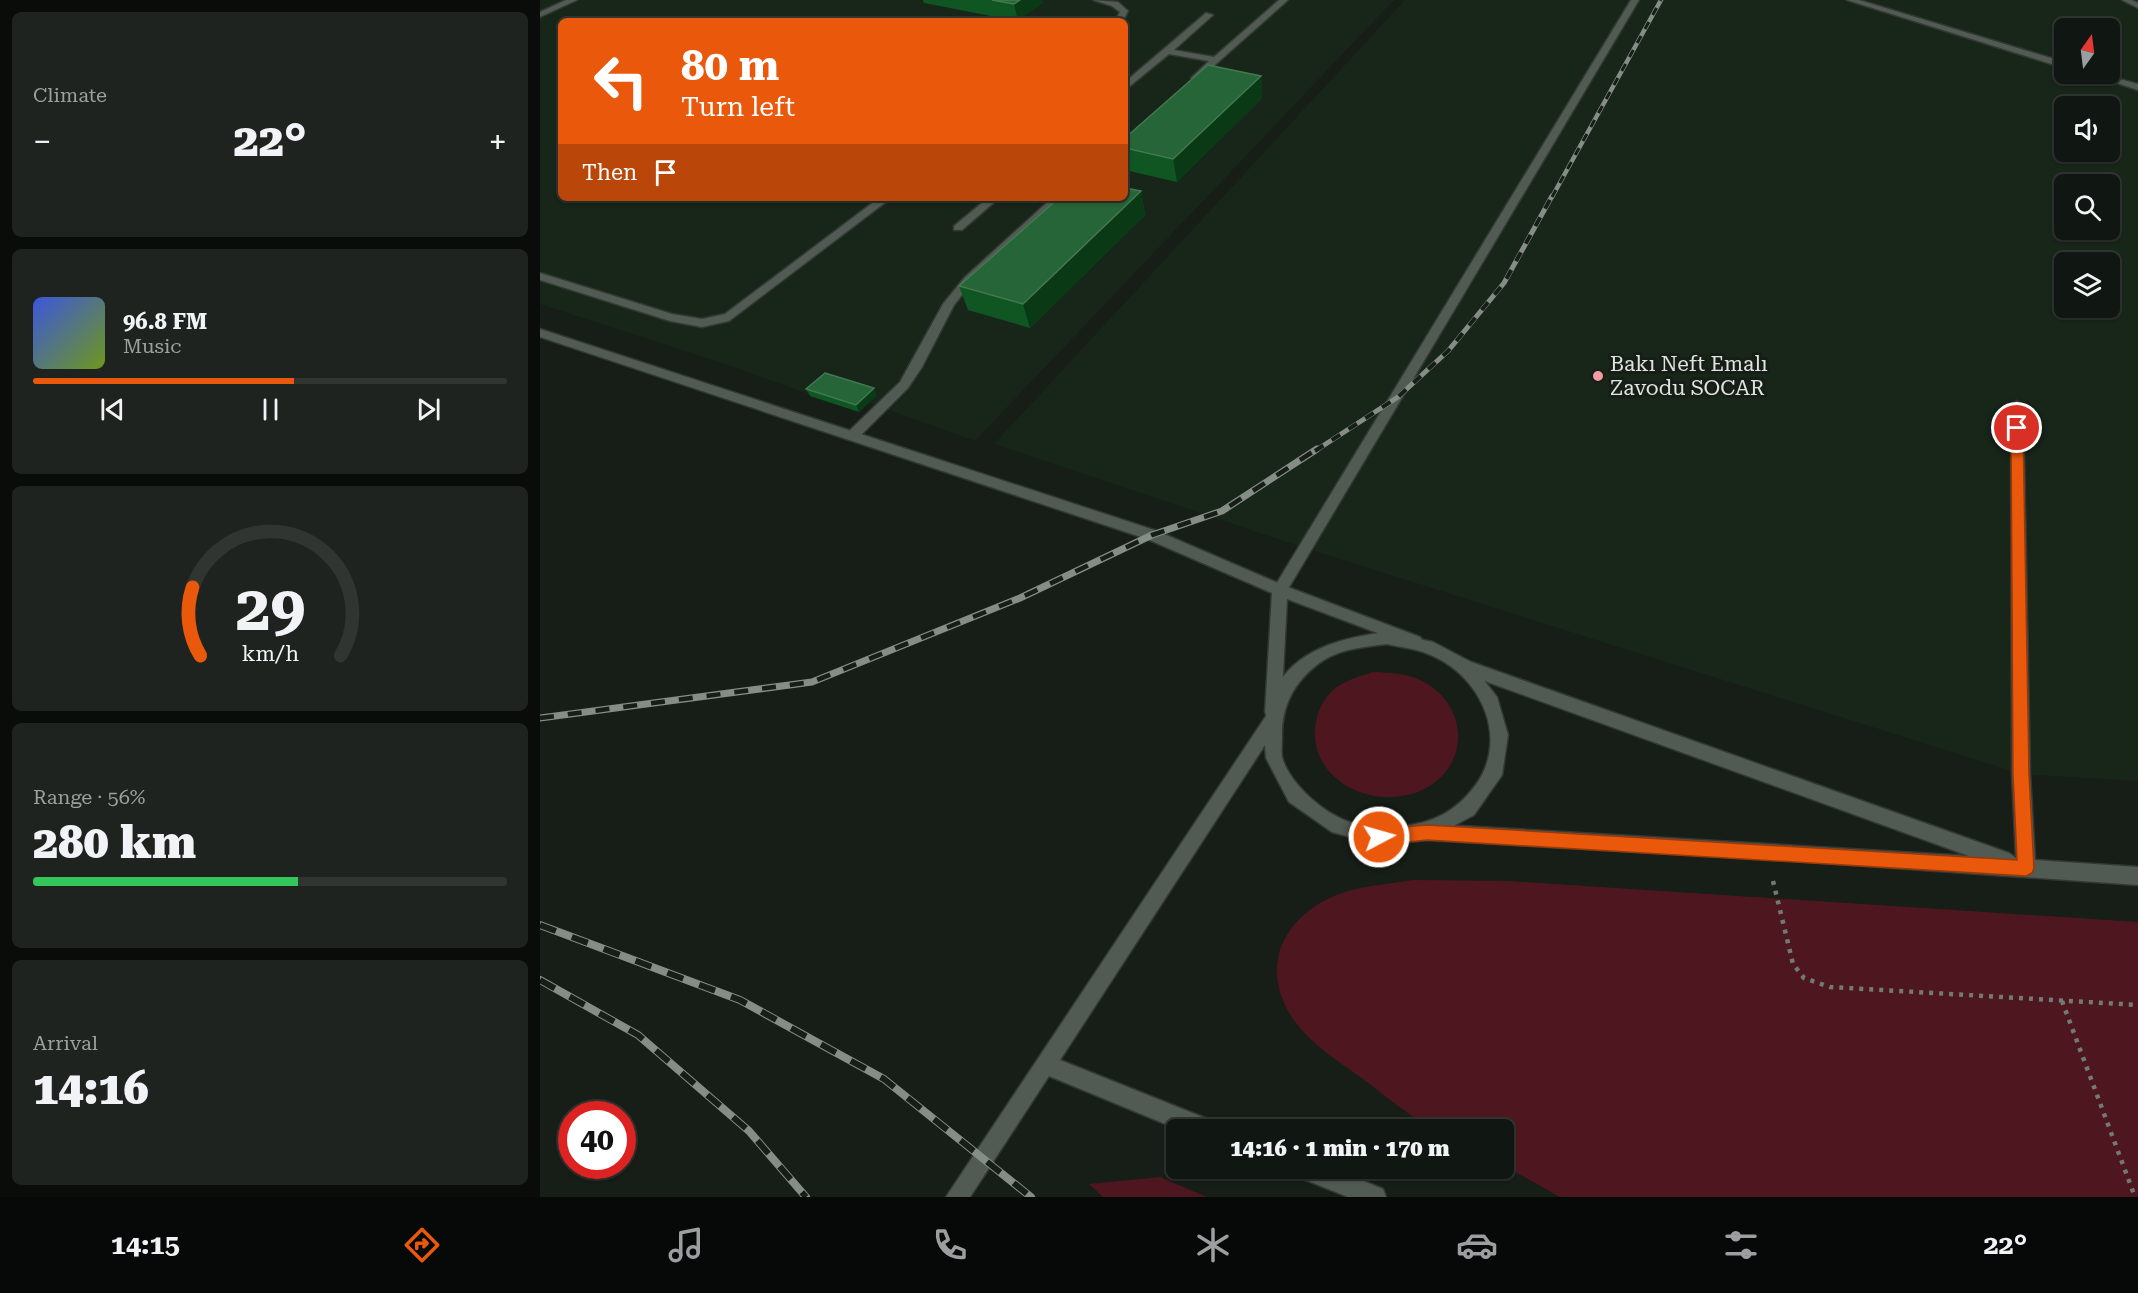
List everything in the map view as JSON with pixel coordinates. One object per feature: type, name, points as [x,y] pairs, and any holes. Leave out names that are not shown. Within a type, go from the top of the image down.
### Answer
[{"type":"street","points":[[540,15],[573,0]]},
{"type":"street","points":[[1097,0],[1115,4],[1124,11],[1120,18]]},
{"type":"street","points":[[1191,82],[1284,0]]},
{"type":"street","points":[[1635,0],[1280,590],[1273,719],[1274,758],[1295,796],[1332,824],[1379,837],[1427,832],[1766,851],[2138,876]]},
{"type":"street","points":[[1851,0],[2054,62]]},
{"type":"street","points":[[2126,0],[2138,6]]},
{"type":"street","points":[[1128,84],[1209,15]]},
{"type":"street","points":[[1167,51],[1215,60]]},
{"type":"street","points":[[2120,82],[2138,87]]},
{"type":"street","points":[[540,276],[670,317],[702,322],[729,317],[882,201]]},
{"type":"street","points":[[958,228],[990,201]]},
{"type":"street","points":[[852,436],[904,385],[949,304],[969,279],[1055,201]]},
{"type":"street","points":[[540,333],[1152,535],[1280,590],[1427,646],[1463,666],[2026,868]]},
{"type":"street","points":[[2017,405],[2021,774],[2026,868]]},
{"type":"street","points":[[957,1197],[1273,719],[1287,685],[1313,659],[1348,643],[1387,638],[1427,646]]},
{"type":"street","points":[[1427,832],[1468,809],[1494,775],[1500,735],[1495,716],[1489,697],[1463,666]]},
{"type":"street","points":[[1046,1064],[1180,1119]]},
{"type":"street","points":[[1331,1179],[1375,1197]]},
{"type":"path","points":[[1766,851],[1793,964],[1804,978],[1830,987],[2138,1005]]},
{"type":"path","points":[[2062,1001],[2134,1197]]},
{"type":"shaded area","points":[[540,0],[1394,0],[975,441],[869,403],[859,412],[719,362],[540,304]]},
{"type":"shaded area","name":"Bakı Neft Emalı Zavodu SOCAR","points":[[1405,0],[2138,0],[2138,781],[2021,774],[1305,548],[994,444]]},
{"type":"shaded area","points":[[1373,672],[1407,676],[1432,687],[1443,697],[1456,722],[1457,750],[1451,763],[1442,776],[1430,786],[1415,793],[1384,797],[1368,795],[1353,789],[1339,781],[1328,770],[1318,751],[1315,740],[1316,719],[1325,699],[1342,684]]},
{"type":"shaded area","points":[[1412,880],[1508,881],[2138,922],[2138,1197],[1560,1197],[1514,1171],[1514,1119],[1418,1119],[1319,1046],[1296,1023],[1284,1002],[1278,982],[1277,963],[1282,944],[1292,928],[1306,913],[1324,901],[1345,892]]},
{"type":"shaded area","points":[[1160,1177],[1207,1197],[1103,1197],[1089,1184]]},
{"type":"building","points":[[992,0],[1020,0],[1014,4]]},
{"type":"building","points":[[1208,65],[1261,76],[1173,159],[1128,149],[1128,135]]},
{"type":"building","points":[[1128,189],[1141,191],[1023,304],[959,286],[1056,201],[1128,201]]},
{"type":"building","points":[[825,373],[874,388],[856,405],[806,389]]},
{"type":"railway","points":[[1552,197],[1661,0]]},
{"type":"railway","points":[[1315,451],[1398,397],[1448,351],[1504,283],[1552,196]]},
{"type":"railway","points":[[540,718],[812,682],[1020,598],[1152,535],[1222,511],[1317,449]]},
{"type":"railway","points":[[540,925],[740,1000],[884,1079],[1031,1197]]},
{"type":"railway","points":[[540,980],[638,1035],[749,1131],[806,1197]]},
{"type":"place","name":"Bakı Neft Emalı Zavodu SOCAR","points":[[1598,376]]},
{"type":"route","points":[[1379,837],[1427,832],[2026,868],[2021,774],[2017,428]]}]
